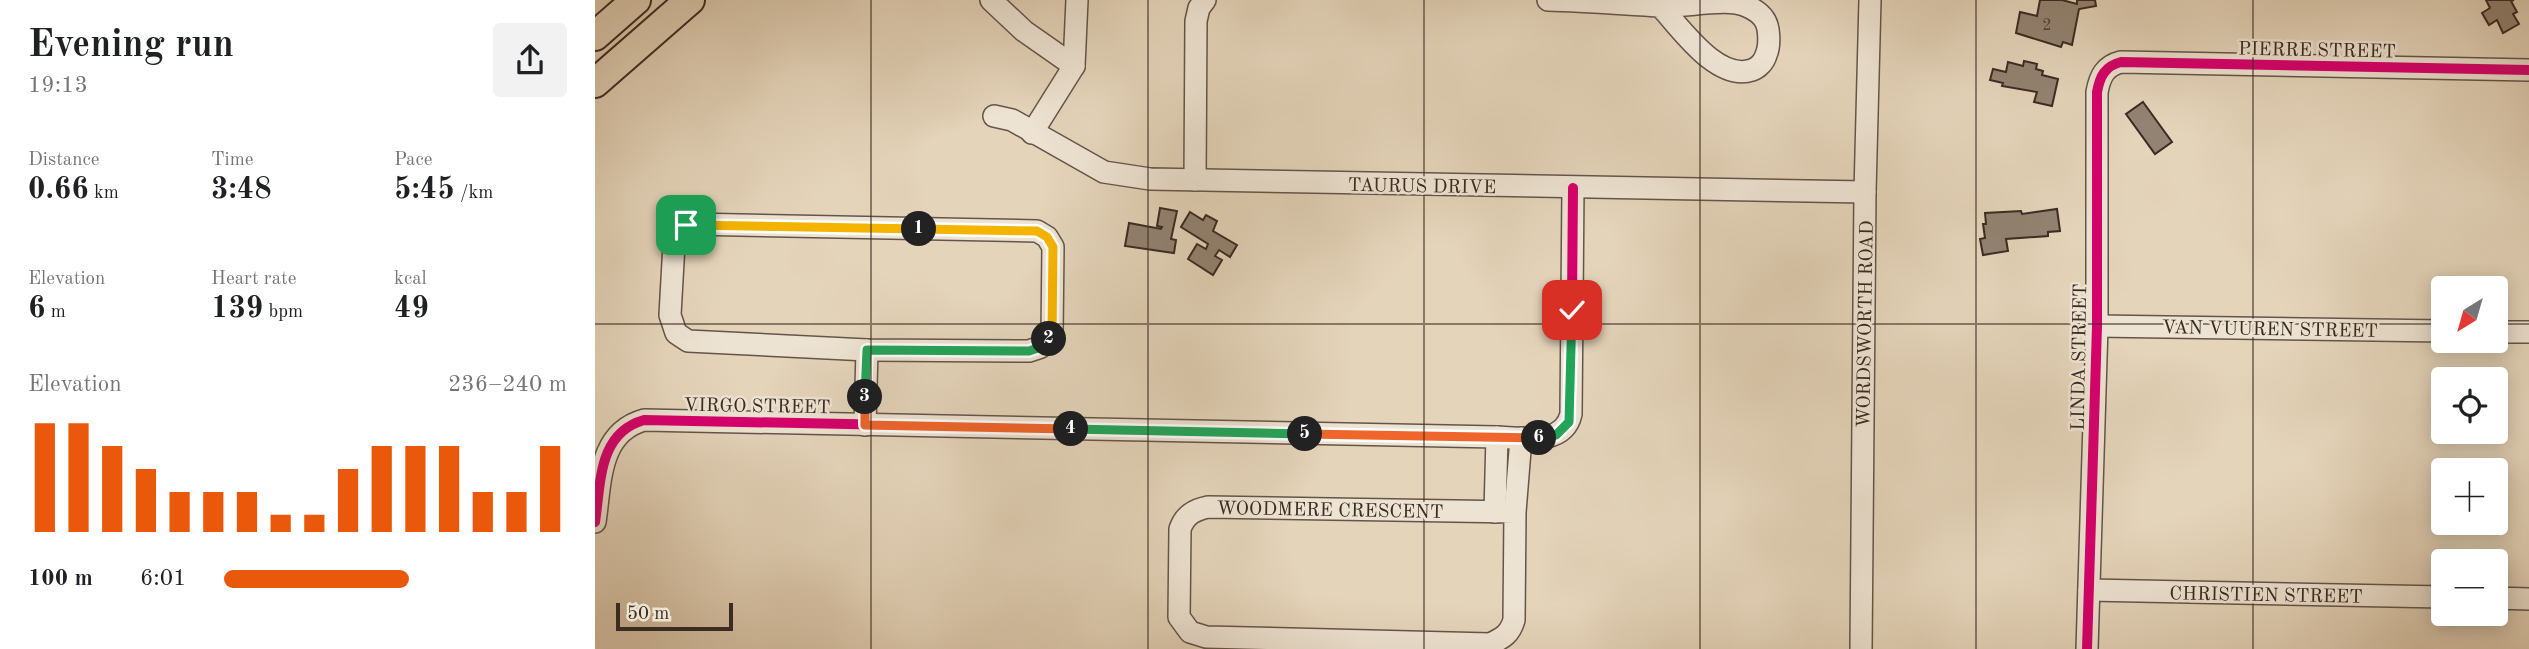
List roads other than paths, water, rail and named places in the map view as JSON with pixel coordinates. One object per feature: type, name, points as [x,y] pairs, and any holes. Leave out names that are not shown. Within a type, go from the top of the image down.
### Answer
[{"type":"main road","points":[[595,36],[636,0]]},
{"type":"main road","points":[[595,83],[689,0]]},
{"type":"street","points":[[991,0],[1024,31],[1074,66]]},
{"type":"street","points":[[1032,133],[1074,66],[1077,0]]},
{"type":"street","points":[[1195,180],[1196,21],[1199,8],[1205,0]]},
{"type":"street","points":[[1548,0],[1660,6],[1737,3],[1753,9],[1764,18],[1768,33],[1765,60],[1755,69],[1739,73],[1725,70],[1711,60],[1660,6]]},
{"type":"street","name":"WORDSWORTH ROAD","points":[[1861,649],[1865,192],[1870,0]]},
{"type":"street","name":"PIERRE STREET","points":[[2107,69],[2121,62],[2529,70]]},
{"type":"street","name":"LINDA STREET","points":[[2087,649],[2097,326],[2097,92],[2099,81],[2107,69]]},
{"type":"street","name":"TAURUS DRIVE","points":[[994,117],[1012,121],[1104,173],[1150,179],[1865,192]]},
{"type":"street","name":"VIRGO STREET","points":[[595,522],[606,455],[612,441],[624,429],[644,420],[1497,438],[1545,438],[1556,435],[1569,422],[1571,414],[1573,188]]},
{"type":"street","points":[[690,224],[1037,231],[1052,244],[1052,334],[1041,347],[1029,351],[867,350],[696,343],[681,339],[672,326],[670,315],[674,244],[679,231],[690,224]]},
{"type":"street","name":"VAN VUUREN STREET","points":[[2097,326],[2431,331]]},
{"type":"street","points":[[2508,332],[2529,332]]},
{"type":"street","points":[[865,425],[867,350]]},
{"type":"street","name":"WOODMERE CRESCENT","points":[[1497,438],[1505,512],[1514,621],[1509,632],[1490,644],[1206,637],[1190,632],[1179,617],[1180,529],[1186,517],[1197,509],[1505,512]]},
{"type":"street","name":"WOODMERE CRESCENT","points":[[1505,512],[1521,438]]},
{"type":"street","name":"CHRISTIEN STREET","points":[[2089,590],[2431,597]]},
{"type":"street","points":[[2508,598],[2529,599]]}]
